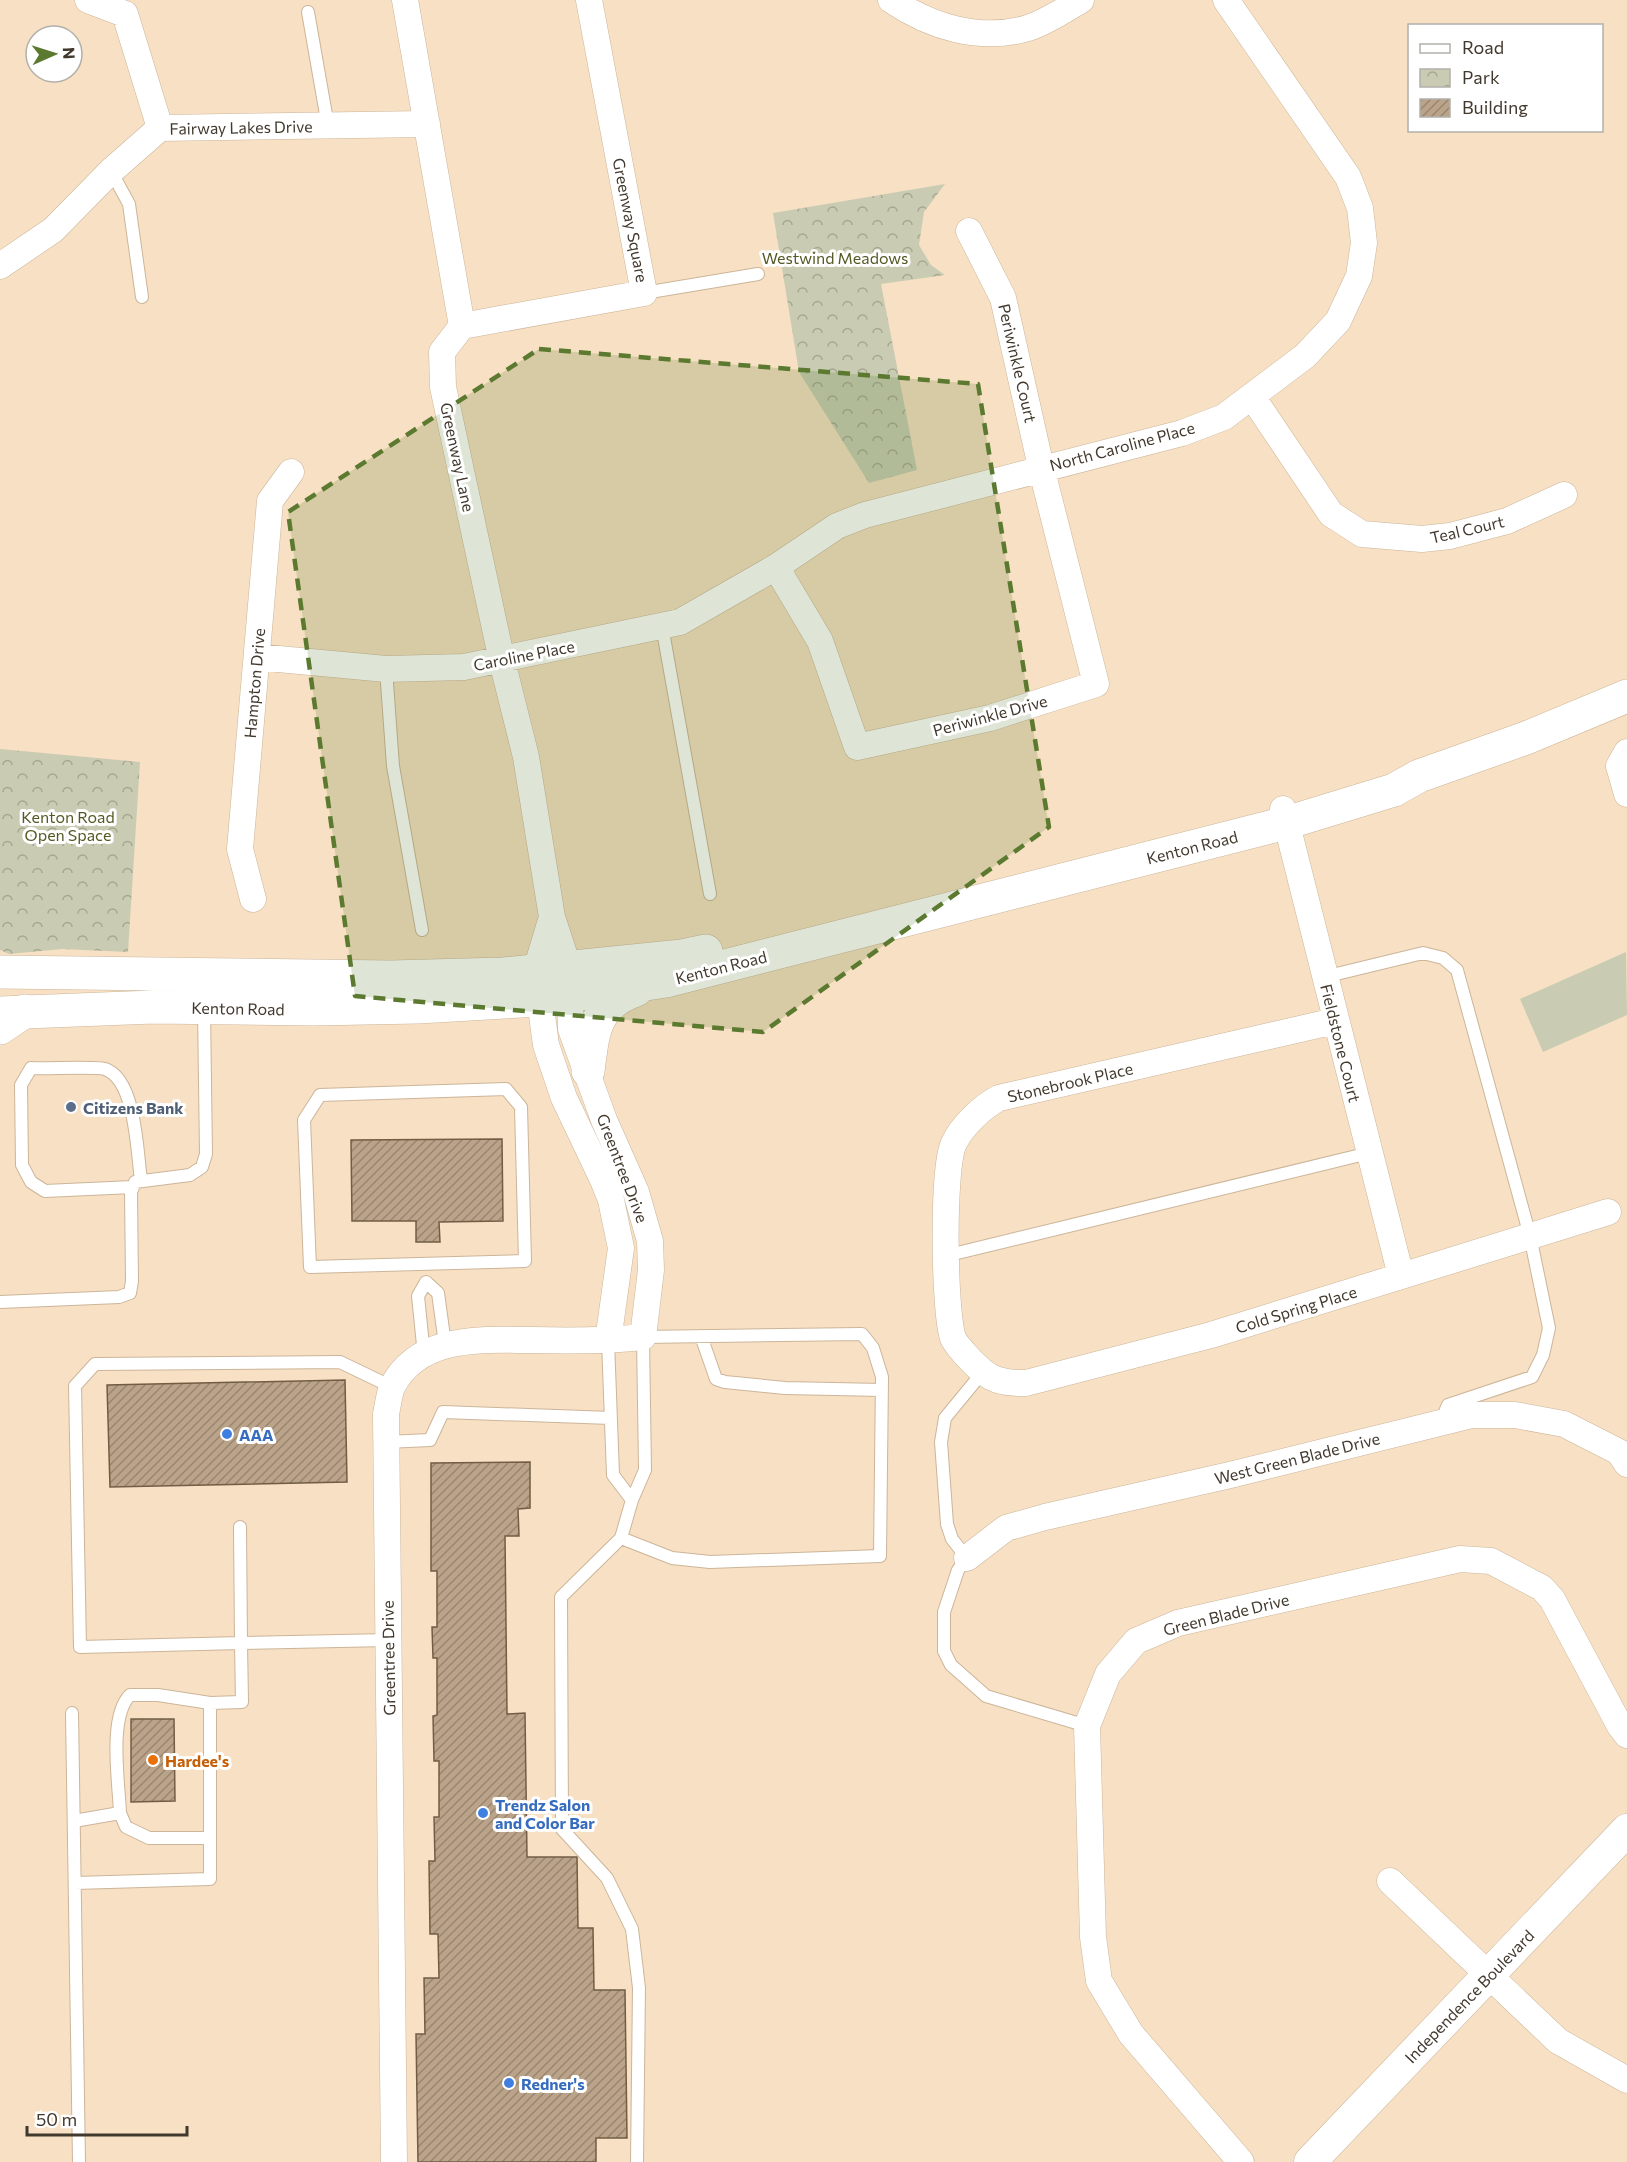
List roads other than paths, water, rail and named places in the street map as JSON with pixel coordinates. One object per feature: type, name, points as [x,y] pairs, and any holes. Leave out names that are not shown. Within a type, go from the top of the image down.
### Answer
[{"type":"main road","name":"Kenton Road","points":[[8,1017],[95,1008],[313,1010],[554,984],[666,981],[1284,816],[1385,781],[1419,777],[1626,699]]},
{"type":"main road","name":"Kenton Road","points":[[0,972],[391,977],[504,974],[554,984],[862,917],[1284,816]]},
{"type":"main road","points":[[588,1071],[592,1034],[602,1012],[621,995],[666,981]]},
{"type":"street","points":[[88,0],[125,14],[160,128]]},
{"type":"street","points":[[405,0],[462,326]]},
{"type":"street","name":"Greenway Square","points":[[462,326],[644,293],[589,0]]},
{"type":"street","points":[[891,0],[911,13],[944,26],[976,33],[1027,28],[1054,17],[1081,0]]},
{"type":"street","name":"North Caroline Place","points":[[776,567],[837,526],[865,515],[1041,467],[1182,433],[1224,417],[1253,398],[1305,356],[1338,321],[1359,276],[1364,243],[1360,208],[1348,177],[1226,0]]},
{"type":"street","name":"Fairway Lakes Drive","points":[[0,266],[53,230],[111,171],[160,128],[427,124]]},
{"type":"street","name":"Periwinkle Court","points":[[969,231],[1003,298],[1041,467]]},
{"type":"street","name":"Greenway Lane","points":[[462,326],[442,352],[443,387],[502,661],[526,757],[552,917],[554,984]]},
{"type":"street","name":"Teal Court","points":[[1253,398],[1331,514],[1362,534],[1422,539],[1450,536],[1507,521],[1564,495]]},
{"type":"street","name":"Periwinkle Drive","points":[[776,567],[819,641],[857,747],[990,718],[1096,684],[1041,467]]},
{"type":"street","name":"Hampton Drive","points":[[253,899],[240,849],[270,501],[291,472]]},
{"type":"street","name":"Caroline Place","points":[[257,657],[386,669],[464,667],[502,661],[680,622],[776,567]]},
{"type":"street","points":[[1627,752],[1619,766],[1627,794]]},
{"type":"street","name":"Fieldstone Court","points":[[1284,816],[1401,1276]]},
{"type":"street","name":"Greentree Drive","points":[[554,984],[588,1071],[604,1120],[636,1192],[650,1241],[651,1270],[643,1337]]},
{"type":"street","name":"Greentree Drive","points":[[554,984],[546,1045],[564,1098],[611,1200],[621,1248],[608,1341]]},
{"type":"street","name":"Stonebrook Place","points":[[982,1373],[953,1340],[945,1256],[954,1142],[985,1105],[999,1098],[1335,1022]]},
{"type":"street","name":"Cold Spring Place","points":[[982,1373],[1004,1384],[1026,1383],[1211,1335],[1608,1212]]},
{"type":"street","points":[[435,1350],[469,1340],[608,1341],[643,1337]]},
{"type":"street","name":"Greentree Drive","points":[[393,2162],[386,1414],[392,1388],[406,1368],[435,1350]]},
{"type":"street","name":"West Green Blade Drive","points":[[967,1558],[1006,1528],[1472,1415],[1515,1415],[1564,1424],[1619,1452],[1627,1464]]},
{"type":"street","name":"Green Blade Drive","points":[[1241,2162],[1131,2034],[1099,1981],[1093,1937],[1087,1726],[1108,1674],[1136,1641],[1178,1623],[1460,1559],[1491,1561],[1542,1588],[1552,1599],[1627,1735]]},
{"type":"street","name":"Independence Boulevard","points":[[1310,2162],[1627,1830]]},
{"type":"street","points":[[1390,1881],[1558,2041],[1627,2080]]},
{"type":"lane","points":[[308,12],[328,126]]},
{"type":"lane","points":[[111,171],[129,204],[142,297]]},
{"type":"lane","points":[[644,293],[758,274]]},
{"type":"lane","points":[[662,626],[710,894]]},
{"type":"lane","points":[[386,669],[393,766],[422,930]]},
{"type":"lane","points":[[1324,977],[1423,953],[1443,958],[1457,970],[1530,1236],[1550,1328],[1543,1355],[1532,1377],[1448,1405],[1441,1421]]},
{"type":"lane","points":[[0,1302],[118,1298],[130,1293],[132,1281],[131,1192],[137,1184],[130,1100],[121,1082],[106,1069],[31,1068],[21,1085],[22,1165],[31,1182],[45,1191],[137,1184],[190,1175],[202,1167],[206,1154],[204,1008]]},
{"type":"lane","points":[[506,1089],[521,1107],[525,1262],[425,1264],[310,1267],[304,1120],[320,1095],[506,1089]]},
{"type":"lane","points":[[945,1256],[1369,1153]]},
{"type":"lane","points":[[425,1264],[426,1282],[418,1296],[435,1350]]},
{"type":"lane","points":[[426,1282],[438,1293],[435,1350]]},
{"type":"lane","points":[[621,1538],[672,1558],[710,1562],[880,1556],[882,1377],[873,1348],[862,1334],[643,1337],[645,1470],[621,1538],[561,1597],[562,1829],[607,1878],[632,1929],[639,1988],[637,2162]]},
{"type":"lane","points":[[701,1336],[716,1379],[725,1382],[785,1388],[882,1390]]},
{"type":"lane","points":[[608,1341],[613,1476],[633,1500]]},
{"type":"lane","points":[[388,1640],[80,1647],[75,1386],[95,1364],[340,1362],[392,1388]]},
{"type":"lane","points":[[982,1373],[945,1418],[941,1442],[947,1524],[952,1539],[967,1558],[958,1570],[944,1612],[944,1651],[951,1665],[986,1696],[1087,1726]]},
{"type":"lane","points":[[386,1442],[430,1440],[443,1412],[611,1418]]},
{"type":"lane","points":[[210,1838],[149,1838],[126,1827],[120,1813],[117,1725],[122,1703],[130,1695],[158,1695],[210,1703],[242,1702],[240,1527]]},
{"type":"lane","points":[[75,1883],[210,1879],[210,1703]]},
{"type":"lane","points":[[72,1713],[79,2162]]},
{"type":"lane","points":[[74,1821],[120,1813]]},
{"type":"place","name":"Citizens Bank","points":[[71,1107]]},
{"type":"place","name":"AAA","points":[[227,1434]]},
{"type":"place","name":"Hardee's","points":[[153,1760]]},
{"type":"place","name":"Trendz Salon and Color Bar","points":[[483,1813]]},
{"type":"place","name":"Redner's","points":[[509,2083]]},
{"type":"park label","name":"Westwind Meadows","points":[[835,257]]},
{"type":"park label","name":"Kenton Road Open Space","points":[[68,825]]}]
